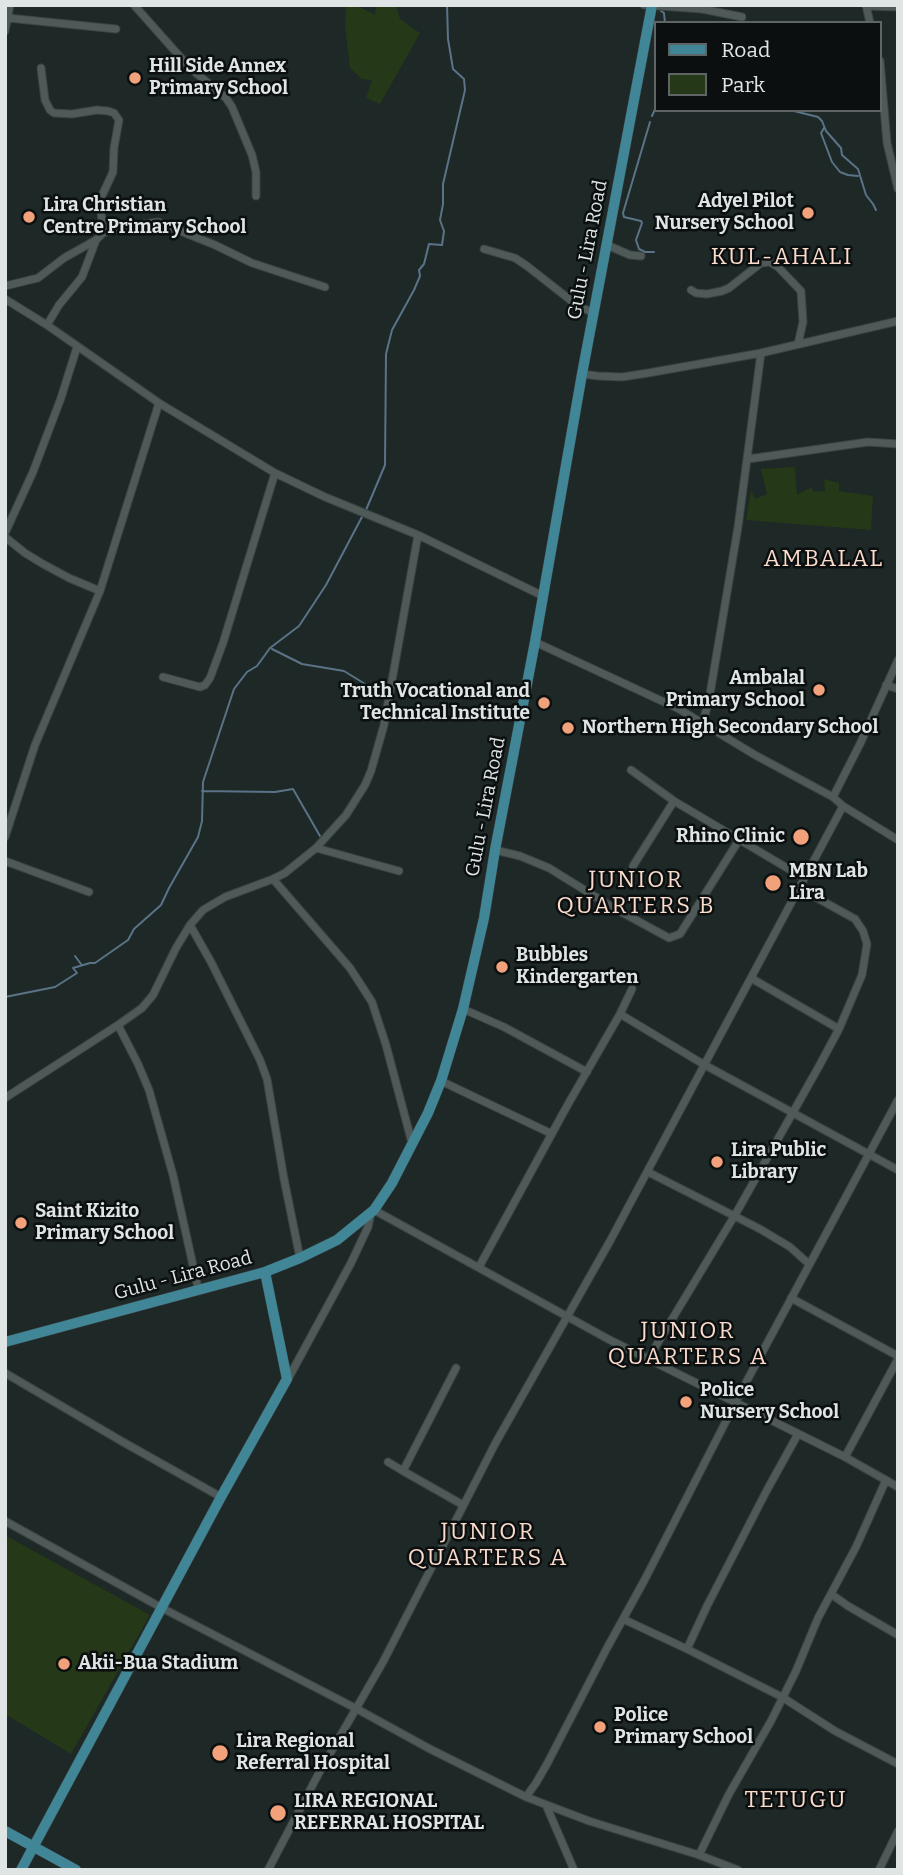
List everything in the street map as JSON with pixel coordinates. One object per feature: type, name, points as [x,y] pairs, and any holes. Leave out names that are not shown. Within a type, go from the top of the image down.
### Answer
[{"type":"main road","name":"Gulu - Lira Road","points":[[5,1342],[265,1272],[337,1240],[373,1212],[392,1182],[428,1112],[441,1081],[463,1009],[484,918],[649,6]]},
{"type":"main road","points":[[21,1870],[287,1379],[265,1272]]},
{"type":"main road","points":[[5,1831],[76,1870]]},
{"type":"street","points":[[5,31],[10,5]]},
{"type":"street","points":[[134,5],[190,68],[226,98],[232,107],[252,155],[256,172],[256,196]]},
{"type":"street","points":[[866,5],[898,7]]},
{"type":"street","points":[[649,6],[702,9],[741,17]]},
{"type":"street","points":[[8,18],[116,29]]},
{"type":"street","points":[[41,68],[45,100],[54,113],[108,111],[119,120],[113,172],[100,200],[103,233]]},
{"type":"street","points":[[882,84],[887,143],[898,189]]},
{"type":"street","points":[[5,286],[34,280],[103,233],[158,222],[252,263],[325,287]]},
{"type":"street","points":[[47,325],[82,277],[96,240]]},
{"type":"street","points":[[607,245],[639,256]]},
{"type":"street","points":[[484,249],[515,258],[578,306],[594,313]]},
{"type":"street","points":[[691,290],[707,294],[722,291],[761,263],[769,262],[778,267],[801,290],[803,323],[798,344]]},
{"type":"street","points":[[5,299],[159,403],[275,473],[418,535],[543,596]]},
{"type":"street","points":[[582,373],[622,377],[761,354],[898,321]]},
{"type":"street","points":[[77,347],[33,472],[5,535],[25,553],[43,564],[100,591]]},
{"type":"street","points":[[703,722],[709,700],[748,459],[761,354]]},
{"type":"street","points":[[5,837],[36,745],[100,591],[159,403]]},
{"type":"street","points":[[748,459],[868,442],[898,444]]},
{"type":"street","points":[[163,677],[200,687],[210,678],[275,473]]},
{"type":"street","points":[[5,1098],[142,1008],[153,995],[190,925],[203,910],[212,903],[285,873],[316,848],[357,799],[371,771],[384,725],[418,535]]},
{"type":"street","points":[[535,642],[650,694],[703,722],[755,755],[833,797],[898,840]]},
{"type":"street","points":[[833,797],[898,660]]},
{"type":"street","points":[[886,685],[898,689]]},
{"type":"street","points":[[631,771],[674,802],[804,878]]},
{"type":"street","points":[[633,866],[674,802]]},
{"type":"street","points":[[268,1870],[320,1771],[383,1661],[495,1444],[648,1172],[843,806]]},
{"type":"street","points":[[495,850],[520,856],[549,868],[669,938],[680,933],[738,839]]},
{"type":"street","points":[[316,848],[399,871]]},
{"type":"street","points":[[5,861],[89,892]]},
{"type":"street","points":[[273,879],[350,968],[372,1002],[390,1057],[412,1143]]},
{"type":"street","points":[[648,1359],[793,1113],[839,1029],[862,975],[867,944],[863,930],[855,919],[846,913],[799,888]]},
{"type":"street","points":[[190,925],[211,962],[267,1079],[300,1258]]},
{"type":"street","points":[[751,978],[839,1029]]},
{"type":"street","points":[[479,1267],[632,989]]},
{"type":"street","points":[[463,1009],[504,1027],[587,1072]]},
{"type":"street","points":[[620,1014],[704,1064],[898,1170]]},
{"type":"street","points":[[118,1025],[149,1090],[173,1175],[198,1288]]},
{"type":"street","points":[[441,1081],[552,1134]]},
{"type":"street","points":[[526,1797],[547,1764],[735,1403],[898,1100]]},
{"type":"street","points":[[648,1172],[735,1215],[783,1243],[809,1264]]},
{"type":"street","points":[[287,1379],[356,1252],[373,1212],[648,1359],[845,1457],[898,1487]]},
{"type":"street","points":[[791,1298],[898,1358],[845,1457]]},
{"type":"street","points":[[403,1471],[456,1368]]},
{"type":"street","points":[[5,1373],[221,1497]]},
{"type":"street","points":[[687,1649],[798,1434]]},
{"type":"street","points":[[388,1462],[463,1506]]},
{"type":"street","points":[[703,1857],[729,1794],[771,1721],[818,1618],[856,1547],[887,1480]]},
{"type":"street","points":[[5,1521],[162,1608],[526,1797],[589,1821],[738,1870]]},
{"type":"street","points":[[831,1594],[898,1635]]},
{"type":"street","points":[[623,1619],[782,1697],[835,1731],[898,1764]]},
{"type":"street","points":[[547,1805],[574,1870]]},
{"type":"street","points":[[879,1870],[898,1831]]},
{"type":"street","points":[[703,1857],[714,1870]]},
{"type":"green space","points":[[346,5],[356,5],[375,15],[376,5],[396,5],[400,19],[420,33],[380,104],[366,98],[372,80],[362,79],[350,68],[345,26]]},
{"type":"green space","points":[[795,467],[797,495],[812,487],[813,492],[825,491],[824,479],[839,483],[839,491],[873,496],[871,530],[746,520],[751,490],[755,499],[767,494],[761,469]]},
{"type":"green space","name":"Akii-Bua Stadium","points":[[5,1535],[150,1615],[71,1754],[5,1714]]},
{"type":"waterway","points":[[366,510],[385,465],[386,354],[392,330],[414,290],[429,244],[442,245],[444,231],[440,220],[443,184],[465,90],[464,79],[453,69],[448,39],[447,5]]},
{"type":"waterway","points":[[661,11],[665,21]]},
{"type":"waterway","points":[[652,116],[654,112]]},
{"type":"waterway","points":[[798,112],[818,117],[822,121],[826,131],[841,148],[842,155],[858,169],[866,195],[876,210]]},
{"type":"waterway","points":[[650,122],[623,213],[624,217],[642,223],[636,240],[639,249],[654,252]]},
{"type":"waterway","points":[[824,128],[821,133],[832,162],[840,172],[858,176]]},
{"type":"waterway","points":[[5,997],[55,987],[77,973],[73,968],[95,963],[128,940],[134,929],[161,905],[198,837],[202,821],[203,782],[234,689],[247,672],[257,666],[270,648],[299,626],[326,585],[363,515]]},
{"type":"waterway","points":[[272,649],[302,664],[344,671],[383,695]]},
{"type":"waterway","points":[[202,791],[275,792],[293,789],[320,836]]},
{"type":"waterway","points":[[75,956],[81,964]]},
{"type":"place","name":"Hill Side Annex Primary School","points":[[135,78]]},
{"type":"place","name":"Adyel Pilot Nursery School","points":[[808,213]]},
{"type":"place","name":"Lira Christian Centre Primary School","points":[[29,217]]},
{"type":"place","name":"Ambalal Primary School","points":[[819,690]]},
{"type":"place","name":"Truth Vocational and Technical Institute","points":[[544,703]]},
{"type":"place","name":"Northern High Secondary School","points":[[568,728]]},
{"type":"place","name":"Rhino Clinic","points":[[801,837]]},
{"type":"place","name":"MBN Lab Lira","points":[[773,883]]},
{"type":"place","name":"Bubbles Kindergarten","points":[[502,967]]},
{"type":"place","name":"Lira Public Library","points":[[717,1162]]},
{"type":"place","name":"Saint Kizito Primary School","points":[[21,1223]]},
{"type":"place","name":"Police Nursery School","points":[[686,1402]]},
{"type":"place","name":"Akii-Bua Stadium","points":[[64,1664]]},
{"type":"place","name":"Police Primary School","points":[[600,1727]]},
{"type":"place","name":"Lira Regional Referral Hospital","points":[[220,1753]]},
{"type":"place","name":"LIRA REGIONAL REFERRAL HOSPITAL","points":[[278,1813]]},
{"type":"district","name":"KUL-AHALI","points":[[782,258]]},
{"type":"district","name":"AMBALAL","points":[[824,560]]},
{"type":"district","name":"JUNIOR QUARTERS B","points":[[636,894]]},
{"type":"district","name":"JUNIOR QUARTERS A","points":[[688,1345]]},
{"type":"district","name":"JUNIOR QUARTERS A","points":[[488,1546]]},
{"type":"district","name":"TETUGU","points":[[796,1801]]}]
